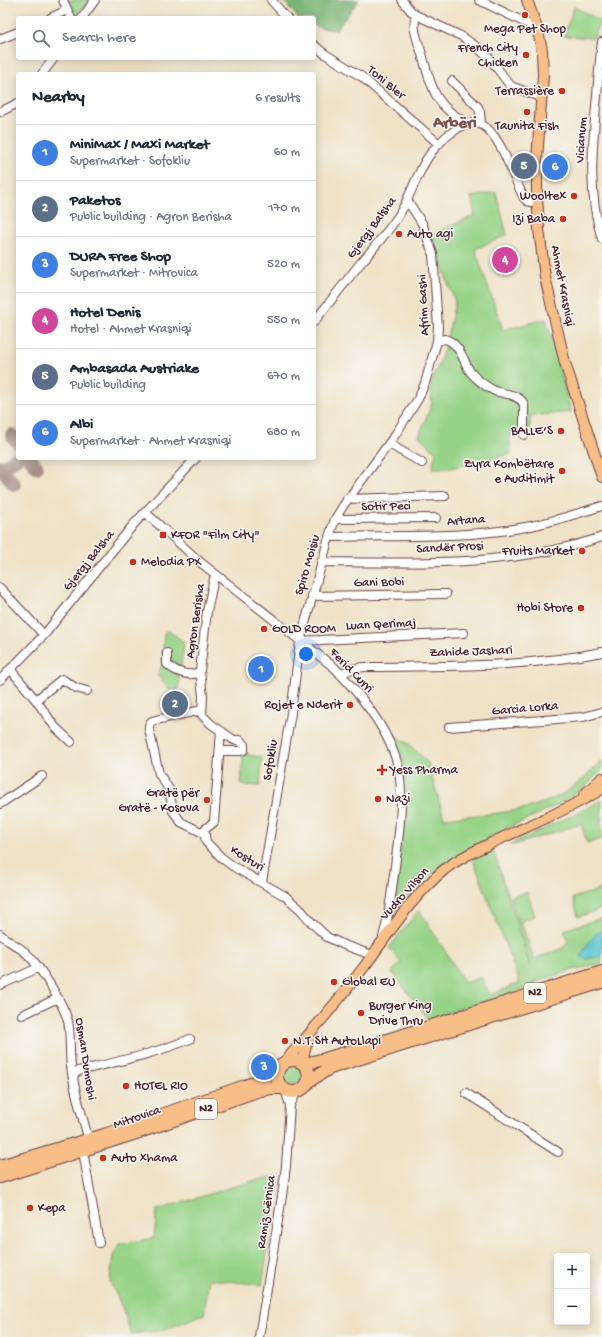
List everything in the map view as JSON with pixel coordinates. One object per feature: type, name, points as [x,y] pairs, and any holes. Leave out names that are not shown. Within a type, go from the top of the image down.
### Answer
[{"type":"highway","name":"N2","points":[[281,1065],[293,1059],[303,1063],[325,1059],[602,972]]},
{"type":"highway","name":"N2","points":[[284,1089],[289,1092],[297,1092],[306,1086],[308,1081],[330,1068],[602,982]]},
{"type":"highway","points":[[303,1063],[309,1072],[308,1081]]},
{"type":"highway","points":[[281,1065],[277,1079],[284,1089]]},
{"type":"highway","name":"Mitrovica","points":[[0,1166],[89,1140],[245,1086],[263,1079],[281,1065]]},
{"type":"highway","name":"Mitrovica","points":[[0,1177],[83,1151],[260,1090],[272,1088],[284,1089]]},
{"type":"main road","name":"Ahmet Krasniqi","points":[[527,0],[538,31],[542,50],[537,160],[537,203],[543,266],[565,363],[602,477]]},
{"type":"main road","name":"Vudro Vilson","points":[[570,806],[602,778]]},
{"type":"main road","name":"Vudro Vilson","points":[[314,1029],[372,955],[397,920],[421,891],[446,869],[474,851],[552,816],[602,789]]},
{"type":"main road","points":[[303,1063],[306,1045],[314,1029]]},
{"type":"main road","points":[[281,1065],[314,1029]]},
{"type":"street","points":[[63,0],[69,14]]},
{"type":"street","points":[[83,16],[95,0]]},
{"type":"street","points":[[271,0],[285,16]]},
{"type":"street","points":[[402,0],[416,15],[461,36],[477,46],[491,60],[509,84],[513,87],[541,96]]},
{"type":"street","points":[[479,0],[538,31]]},
{"type":"street","points":[[416,15],[414,21],[416,37],[433,90],[438,99],[455,117],[468,123],[481,124],[491,132],[498,143],[524,198],[527,201],[537,203]]},
{"type":"street","points":[[0,39],[16,33]]},
{"type":"street","name":"Vicianum","points":[[602,42],[592,151],[593,201],[602,239]]},
{"type":"street","name":"Toni Bler","points":[[316,47],[362,77],[439,144]]},
{"type":"street","points":[[44,72],[52,60]]},
{"type":"street","points":[[599,75],[602,83]]},
{"type":"street","points":[[452,81],[478,107],[481,124]]},
{"type":"street","points":[[0,112],[16,104]]},
{"type":"street","name":"Gjergj Balsha","points":[[316,319],[392,224],[407,200],[421,168],[434,149],[461,126],[468,123]]},
{"type":"street","name":"Afrim Gashi","points":[[407,200],[422,223],[433,254],[438,327],[437,341],[445,339],[452,342],[459,350],[470,371],[484,384],[494,390],[513,396],[523,402],[524,435]]},
{"type":"street","name":"Spiro Moisiu","points":[[300,641],[321,562],[335,519],[347,499],[406,419],[422,391],[437,341]]},
{"type":"street","points":[[389,444],[422,463]]},
{"type":"street","name":"Gjergj Balsha","points":[[0,680],[44,635],[134,524],[146,513],[194,460]]},
{"type":"street","points":[[347,499],[445,496]]},
{"type":"street","name":"Artana","points":[[329,537],[438,535],[501,531],[527,527],[575,515],[602,506]]},
{"type":"street","name":"Ferid Curri","points":[[146,513],[215,574],[327,661],[363,698],[380,726],[395,755],[399,772],[401,795],[398,837],[388,917],[382,941]]},
{"type":"street","name":"Sotir Peci","points":[[335,519],[436,518]]},
{"type":"street","name":"Sandër Prosi","points":[[321,562],[413,562],[474,560],[547,551],[602,537]]},
{"type":"street","name":"Agron Berisha","points":[[202,710],[203,696],[200,670],[207,611],[215,574]]},
{"type":"street","points":[[0,588],[44,635]]},
{"type":"street","name":"Gani Bobi","points":[[312,596],[446,594]]},
{"type":"street","name":"Luan Qerimaj","points":[[300,641],[464,633]]},
{"type":"street","name":"Sofokliu","points":[[262,882],[291,713],[300,641]]},
{"type":"street","name":"Zahide Jashari","points":[[340,674],[352,669],[364,667],[509,663],[571,658],[602,652]]},
{"type":"street","name":"Agron Berisha","points":[[167,653],[167,664],[180,672],[192,674],[199,672],[200,670]]},
{"type":"street","points":[[10,669],[36,700],[55,727],[71,742]]},
{"type":"street","points":[[36,700],[62,679],[76,688],[86,691]]},
{"type":"street","points":[[220,751],[242,751],[244,750],[244,745],[240,740],[234,740],[221,732],[205,719],[202,715],[202,710],[151,721],[149,724],[159,774],[169,789],[173,811],[182,822],[205,834],[204,830],[214,822],[221,732]]},
{"type":"street","name":"Garcia Lorka","points":[[449,727],[583,717],[602,712]]},
{"type":"street","points":[[0,804],[42,776]]},
{"type":"street","name":"Kosturi","points":[[205,834],[206,842],[222,858],[234,867],[285,896],[327,937],[372,955]]},
{"type":"street","name":"Osman Dumoshi","points":[[0,934],[7,941],[25,951],[58,998],[68,1020],[70,1058],[73,1076],[89,1140]]},
{"type":"street","points":[[0,985],[38,968]]},
{"type":"street","points":[[22,1015],[58,998]]},
{"type":"street","points":[[73,1076],[78,1071],[135,1057],[170,1047],[190,1039]]},
{"type":"street","points":[[284,1089],[290,1105]]},
{"type":"street","name":"Ramiz Cërnica","points":[[259,1337],[282,1196],[290,1105],[297,1092]]},
{"type":"street","points":[[466,1093],[558,1152]]},
{"type":"street","points":[[83,1151],[99,1243]]},
{"type":"green space","points":[[66,0],[88,0],[76,16],[74,16]]},
{"type":"green space","points":[[283,0],[359,0],[336,30],[316,26],[316,16],[296,16]]},
{"type":"green space","points":[[574,7],[601,21],[595,38],[564,36]]},
{"type":"green space","points":[[496,192],[507,235],[475,249],[503,330],[546,319],[571,412],[530,416],[530,432],[509,436],[511,454],[451,468],[432,468],[436,452],[419,436],[432,404],[431,385],[445,347],[455,302],[431,235],[475,215],[471,197]]},
{"type":"green space","points":[[168,630],[184,642],[178,692],[172,693],[157,675],[162,665],[164,633]]},
{"type":"green space","points":[[394,735],[409,744],[428,763],[444,818],[506,812],[537,805],[551,800],[569,790],[602,761],[602,770],[585,787],[555,806],[489,837],[530,966],[510,897],[527,892],[535,916],[521,921],[534,959],[563,948],[568,941],[564,930],[602,918],[602,964],[576,969],[535,982],[536,985],[428,1019],[392,972],[401,962],[389,948],[419,910],[465,983],[481,977],[490,995],[520,983],[469,849],[423,880],[394,915],[406,795],[403,758]]},
{"type":"green space","points":[[243,754],[262,757],[260,786],[241,785]]},
{"type":"green space","points":[[602,800],[602,821],[599,818],[602,826],[602,839],[587,843],[581,824],[510,845],[512,843]]},
{"type":"green space","points":[[602,889],[602,909],[578,917],[573,898]]},
{"type":"green space","points":[[288,1065],[296,1065],[302,1071],[302,1079],[296,1085],[288,1085],[282,1079],[282,1071]]},
{"type":"green space","points":[[280,1176],[262,1285],[209,1279],[204,1314],[164,1330],[131,1334],[124,1312],[110,1281],[113,1256],[119,1244],[154,1238],[157,1210],[252,1181]]},
{"type":"water","points":[[602,931],[602,956],[585,959],[581,956],[587,945],[595,935]]},
{"type":"taxiway","points":[[12,435],[16,440]]},
{"type":"taxiway","points":[[0,470],[16,458]]},
{"type":"taxiway","points":[[32,460],[37,467]]},
{"type":"taxiway","points":[[0,466],[14,484]]},
{"type":"place","name":"Mega Pet Shop","points":[[525,15]]},
{"type":"place","name":"French City Chicken","points":[[526,55]]},
{"type":"place","name":"Terrassière","points":[[562,91]]},
{"type":"place","name":"Taunita Fish","points":[[527,112]]},
{"type":"place","name":"Ambasada Austriake","points":[[524,166]]},
{"type":"place","name":"Albi","points":[[555,167]]},
{"type":"place","name":"Wooltex","points":[[574,196]]},
{"type":"place","name":"Izi Baba","points":[[563,219]]},
{"type":"place","name":"Auto agi","points":[[399,234]]},
{"type":"place","name":"Hotel Denis","points":[[505,260]]},
{"type":"place","name":"BALLE’S","points":[[561,431]]},
{"type":"place","name":"Zyra Kombëtare e Auditimit","points":[[562,471]]},
{"type":"place","name":"KFOR \"Film City\"","points":[[163,535]]},
{"type":"place","name":"Fruits Market","points":[[582,551]]},
{"type":"place","name":"Melodia PX","points":[[133,562]]},
{"type":"place","name":"Hobi Store","points":[[581,608]]},
{"type":"place","name":"GOLD ROOM","points":[[264,629]]},
{"type":"place","name":"MiniMax / Maxi Market","points":[[261,669]]},
{"type":"place","name":"Paketos","points":[[175,704]]},
{"type":"place","name":"Rojet e Nderit","points":[[350,705]]},
{"type":"place","name":"Yess Pharma","points":[[382,770]]},
{"type":"place","name":"Nazi","points":[[378,799]]},
{"type":"place","name":"Gratë për Gratë - Kosova","points":[[207,800]]},
{"type":"place","name":"Global EU","points":[[334,982]]},
{"type":"place","name":"Burger King Drive Thru","points":[[361,1013]]},
{"type":"place","name":"N.T.SH AutoLlapi","points":[[285,1041]]},
{"type":"place","name":"DURA Free Shop","points":[[264,1067]]},
{"type":"place","name":"HOTEL RIO","points":[[126,1086]]},
{"type":"place","name":"Auto xhama","points":[[103,1158]]},
{"type":"place","name":"Kepa","points":[[30,1208]]},
{"type":"district","name":"Arbëri","points":[[455,124]]}]
